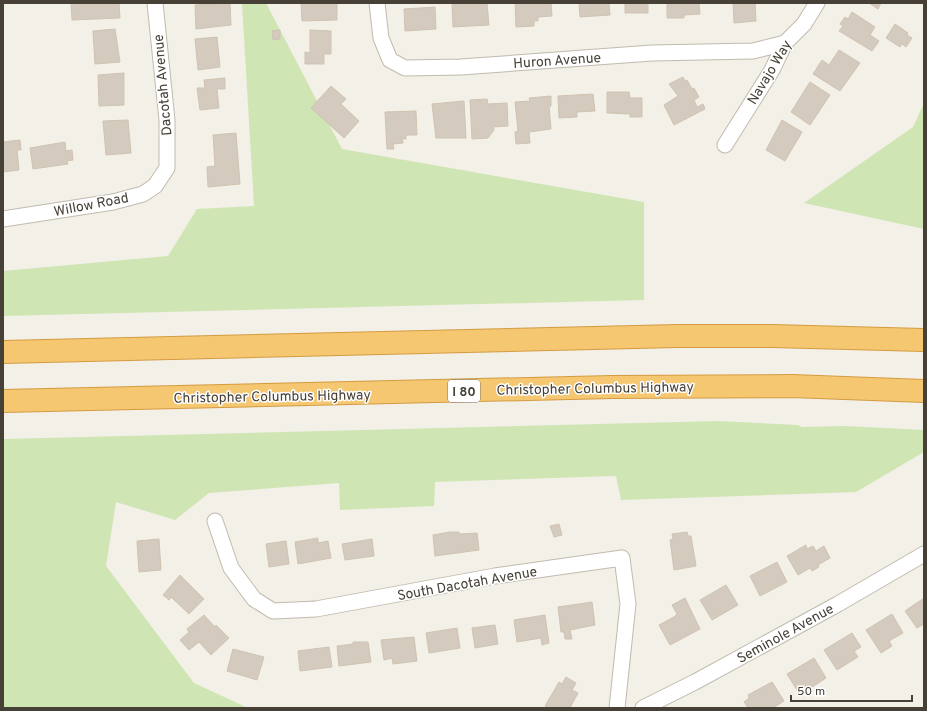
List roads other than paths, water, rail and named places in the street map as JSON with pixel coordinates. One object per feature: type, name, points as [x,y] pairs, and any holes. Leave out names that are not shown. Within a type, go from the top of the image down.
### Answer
[{"type":"highway","points":[[3,352],[678,336],[772,336],[924,340]]},
{"type":"highway","name":"Christopher Columbus Highway","points":[[3,402],[635,386],[792,386],[924,391]]},
{"type":"street","name":"Dacotah Avenue","points":[[155,3],[167,120],[167,168]]},
{"type":"street","name":"Huron Avenue","points":[[377,3],[381,38],[390,60],[405,68],[461,67],[652,53],[753,51],[785,43]]},
{"type":"street","name":"Navajo Way","points":[[725,145],[772,70],[785,43],[804,24],[817,3]]},
{"type":"street","name":"Willow Road","points":[[3,219],[113,202],[143,194],[155,186],[167,168]]},
{"type":"street","name":"South Dacotah Avenue","points":[[214,521],[231,568],[254,599],[273,611],[316,609],[495,576],[622,558],[628,604],[617,708]]},
{"type":"street","name":"Seminole Avenue","points":[[643,708],[695,682],[838,604],[924,554]]}]
